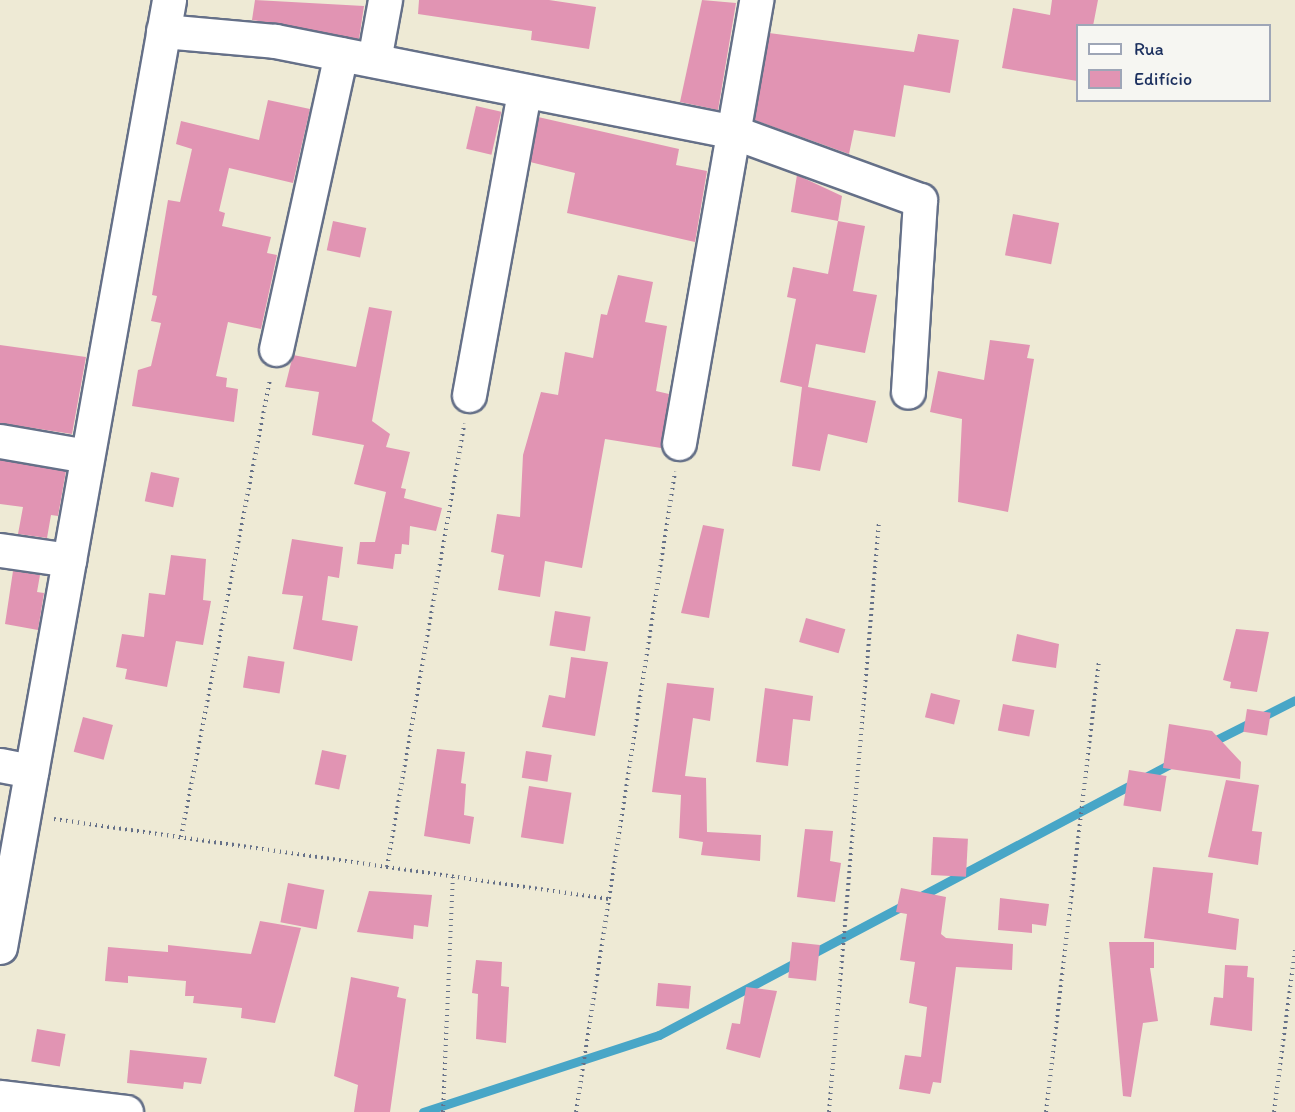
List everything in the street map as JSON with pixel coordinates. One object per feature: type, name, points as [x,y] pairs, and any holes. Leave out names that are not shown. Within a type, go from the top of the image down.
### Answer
[{"type":"street","points":[[0,947],[24,815],[16,768],[69,560],[169,0]]},
{"type":"street","points":[[374,60],[386,0]]},
{"type":"street","points":[[679,443],[756,0]]},
{"type":"street","points":[[163,32],[275,41],[733,132],[920,200],[908,392]]},
{"type":"street","points":[[276,349],[341,54]]},
{"type":"street","points":[[469,395],[525,91]]},
{"type":"street","points":[[0,441],[87,456]]},
{"type":"street","points":[[0,550],[69,560]]},
{"type":"street","points":[[0,1097],[126,1112]]},
{"type":"path","points":[[181,837],[276,349]]},
{"type":"path","points":[[387,867],[469,395]]},
{"type":"path","points":[[576,1112],[679,443]]},
{"type":"path","points":[[829,1112],[879,522]]},
{"type":"path","points":[[1046,1112],[1099,660]]},
{"type":"path","points":[[24,815],[609,898]]},
{"type":"path","points":[[443,1112],[453,876]]},
{"type":"path","points":[[1274,1112],[1295,950]]},
{"type":"building","points":[[255,0],[364,6],[359,39],[252,20]]},
{"type":"building","points":[[419,0],[549,0],[596,7],[589,49],[531,40],[532,31],[418,14]]},
{"type":"building","points":[[702,0],[736,3],[718,110],[680,102]]},
{"type":"building","points":[[1052,0],[1098,0],[1093,24],[1076,24],[1076,81],[1002,68],[1013,8],[1050,15]]},
{"type":"building","points":[[769,33],[914,52],[918,34],[959,40],[950,93],[904,85],[895,137],[854,130],[849,154],[754,120]]},
{"type":"building","points":[[268,100],[310,109],[293,183],[229,168],[219,211],[225,213],[222,226],[271,237],[267,253],[277,255],[261,329],[228,322],[216,376],[227,378],[226,387],[238,389],[234,422],[132,406],[138,370],[151,366],[161,323],[151,321],[157,296],[152,295],[168,200],[180,202],[192,149],[176,144],[181,121],[259,140]]},
{"type":"building","points":[[476,106],[501,112],[491,155],[466,149]]},
{"type":"building","points":[[538,117],[679,149],[676,165],[707,171],[695,242],[567,213],[575,173],[530,162]]},
{"type":"building","points":[[797,175],[842,196],[838,221],[791,212]]},
{"type":"building","points":[[1013,214],[1059,223],[1051,264],[1005,255]]},
{"type":"building","points":[[333,221],[366,228],[360,257],[327,250]]},
{"type":"building","points":[[838,221],[865,226],[853,291],[877,295],[865,353],[816,344],[808,387],[876,401],[867,443],[828,434],[820,471],[792,466],[802,387],[780,382],[796,299],[787,297],[793,267],[828,274]]},
{"type":"building","points":[[618,275],[653,282],[645,322],[667,326],[656,391],[669,394],[661,448],[605,439],[582,568],[545,561],[540,597],[498,590],[504,555],[491,552],[497,514],[520,517],[523,455],[541,392],[558,395],[565,352],[593,358],[601,314],[607,315]]},
{"type":"building","points":[[369,307],[392,311],[372,421],[390,434],[386,447],[410,452],[401,488],[406,489],[404,498],[442,508],[436,531],[410,526],[409,545],[402,544],[401,554],[395,554],[393,569],[357,564],[360,542],[375,542],[386,492],[354,484],[364,445],[312,435],[319,392],[285,387],[293,355],[356,367]]},
{"type":"building","points":[[990,340],[1030,345],[1027,358],[1034,359],[1008,512],[958,502],[962,419],[930,412],[938,371],[984,380]]},
{"type":"building","points":[[0,345],[86,357],[72,434],[0,423]]},
{"type":"building","points":[[0,460],[66,471],[58,516],[51,515],[47,538],[18,534],[23,507],[0,504]]},
{"type":"building","points":[[151,472],[179,478],[173,507],[145,501]]},
{"type":"building","points":[[703,525],[724,529],[709,618],[681,613]]},
{"type":"building","points":[[292,539],[343,547],[339,578],[328,576],[322,620],[358,626],[352,661],[293,649],[303,596],[282,594]]},
{"type":"building","points":[[171,555],[206,559],[203,600],[211,601],[203,645],[176,641],[167,687],[125,679],[127,669],[116,667],[122,634],[144,637],[149,593],[165,595]]},
{"type":"building","points":[[13,571],[40,575],[37,592],[44,593],[38,630],[5,624]]},
{"type":"building","points":[[555,611],[591,617],[585,651],[550,646]]},
{"type":"building","points":[[806,618],[845,629],[839,653],[799,642]]},
{"type":"building","points":[[1236,629],[1269,632],[1257,692],[1230,688],[1231,682],[1223,680]]},
{"type":"building","points":[[1017,634],[1059,644],[1056,668],[1012,661]]},
{"type":"building","points":[[248,656],[285,662],[280,693],[243,688]]},
{"type":"building","points":[[571,657],[608,662],[595,736],[542,727],[549,695],[565,698]]},
{"type":"building","points":[[667,683],[714,688],[710,721],[693,718],[685,776],[706,778],[707,832],[761,835],[760,861],[701,855],[703,842],[679,838],[681,795],[652,792]]},
{"type":"building","points":[[765,688],[813,696],[810,721],[793,719],[788,766],[756,762]]},
{"type":"building","points":[[931,693],[960,700],[954,725],[925,717]]},
{"type":"building","points":[[1003,704],[1034,710],[1029,737],[998,731]]},
{"type":"building","points":[[1247,709],[1271,713],[1267,735],[1243,732]]},
{"type":"building","points":[[83,717],[113,725],[104,760],[74,752]]},
{"type":"building","points":[[1169,724],[1212,731],[1241,762],[1240,779],[1163,768]]},
{"type":"building","points":[[437,749],[465,752],[461,783],[466,784],[464,815],[474,817],[470,844],[424,836]]},
{"type":"building","points":[[322,750],[346,755],[339,789],[315,784]]},
{"type":"building","points":[[526,751],[552,755],[547,782],[522,778]]},
{"type":"building","points":[[1129,770],[1167,776],[1161,812],[1123,806]]},
{"type":"building","points":[[1226,780],[1259,785],[1252,831],[1262,832],[1258,865],[1208,857]]},
{"type":"building","points":[[529,786],[571,793],[563,844],[521,837]]},
{"type":"building","points":[[805,829],[833,831],[830,861],[841,863],[835,902],[797,897]]},
{"type":"building","points":[[933,837],[968,839],[966,877],[931,875]]},
{"type":"building","points":[[1153,867],[1213,873],[1208,913],[1239,919],[1236,950],[1144,938]]},
{"type":"building","points":[[288,883],[324,890],[317,929],[280,922]]},
{"type":"building","points":[[901,888],[946,897],[941,934],[946,938],[1013,944],[1012,970],[956,967],[941,1083],[933,1082],[930,1094],[899,1089],[905,1055],[921,1057],[927,1007],[909,1003],[915,962],[900,960],[907,914],[896,912]]},
{"type":"building","points":[[369,891],[432,895],[428,927],[414,925],[413,939],[357,932]]},
{"type":"building","points":[[1000,898],[1049,904],[1046,926],[1032,924],[1032,933],[998,930]]},
{"type":"building","points":[[260,921],[301,928],[275,1023],[241,1018],[242,1008],[193,1003],[194,996],[185,996],[186,981],[128,976],[128,983],[105,981],[108,947],[168,952],[168,945],[251,954]]},
{"type":"building","points":[[792,942],[820,945],[816,981],[788,978]]},
{"type":"building","points":[[1109,942],[1154,942],[1154,968],[1150,968],[1158,1021],[1143,1023],[1131,1097],[1123,1096]]},
{"type":"building","points":[[476,960],[502,962],[501,986],[509,987],[506,1043],[476,1039],[478,994],[472,993]]},
{"type":"building","points":[[1225,965],[1248,966],[1247,977],[1254,978],[1252,1031],[1210,1025],[1214,997],[1223,998]]},
{"type":"building","points":[[351,977],[399,987],[397,997],[406,999],[390,1112],[354,1112],[358,1085],[334,1076]]},
{"type":"building","points":[[658,983],[691,986],[689,1009],[656,1006]]},
{"type":"building","points":[[746,987],[777,991],[760,1058],[726,1049],[732,1023],[740,1024]]},
{"type":"building","points":[[37,1029],[66,1034],[60,1067],[31,1061]]},
{"type":"building","points":[[130,1050],[207,1058],[201,1084],[184,1082],[183,1089],[127,1083]]},
{"type":"waterway","points":[[1210,743],[1295,700]]},
{"type":"waterway","points":[[423,1112],[659,1035],[1172,763]]}]
